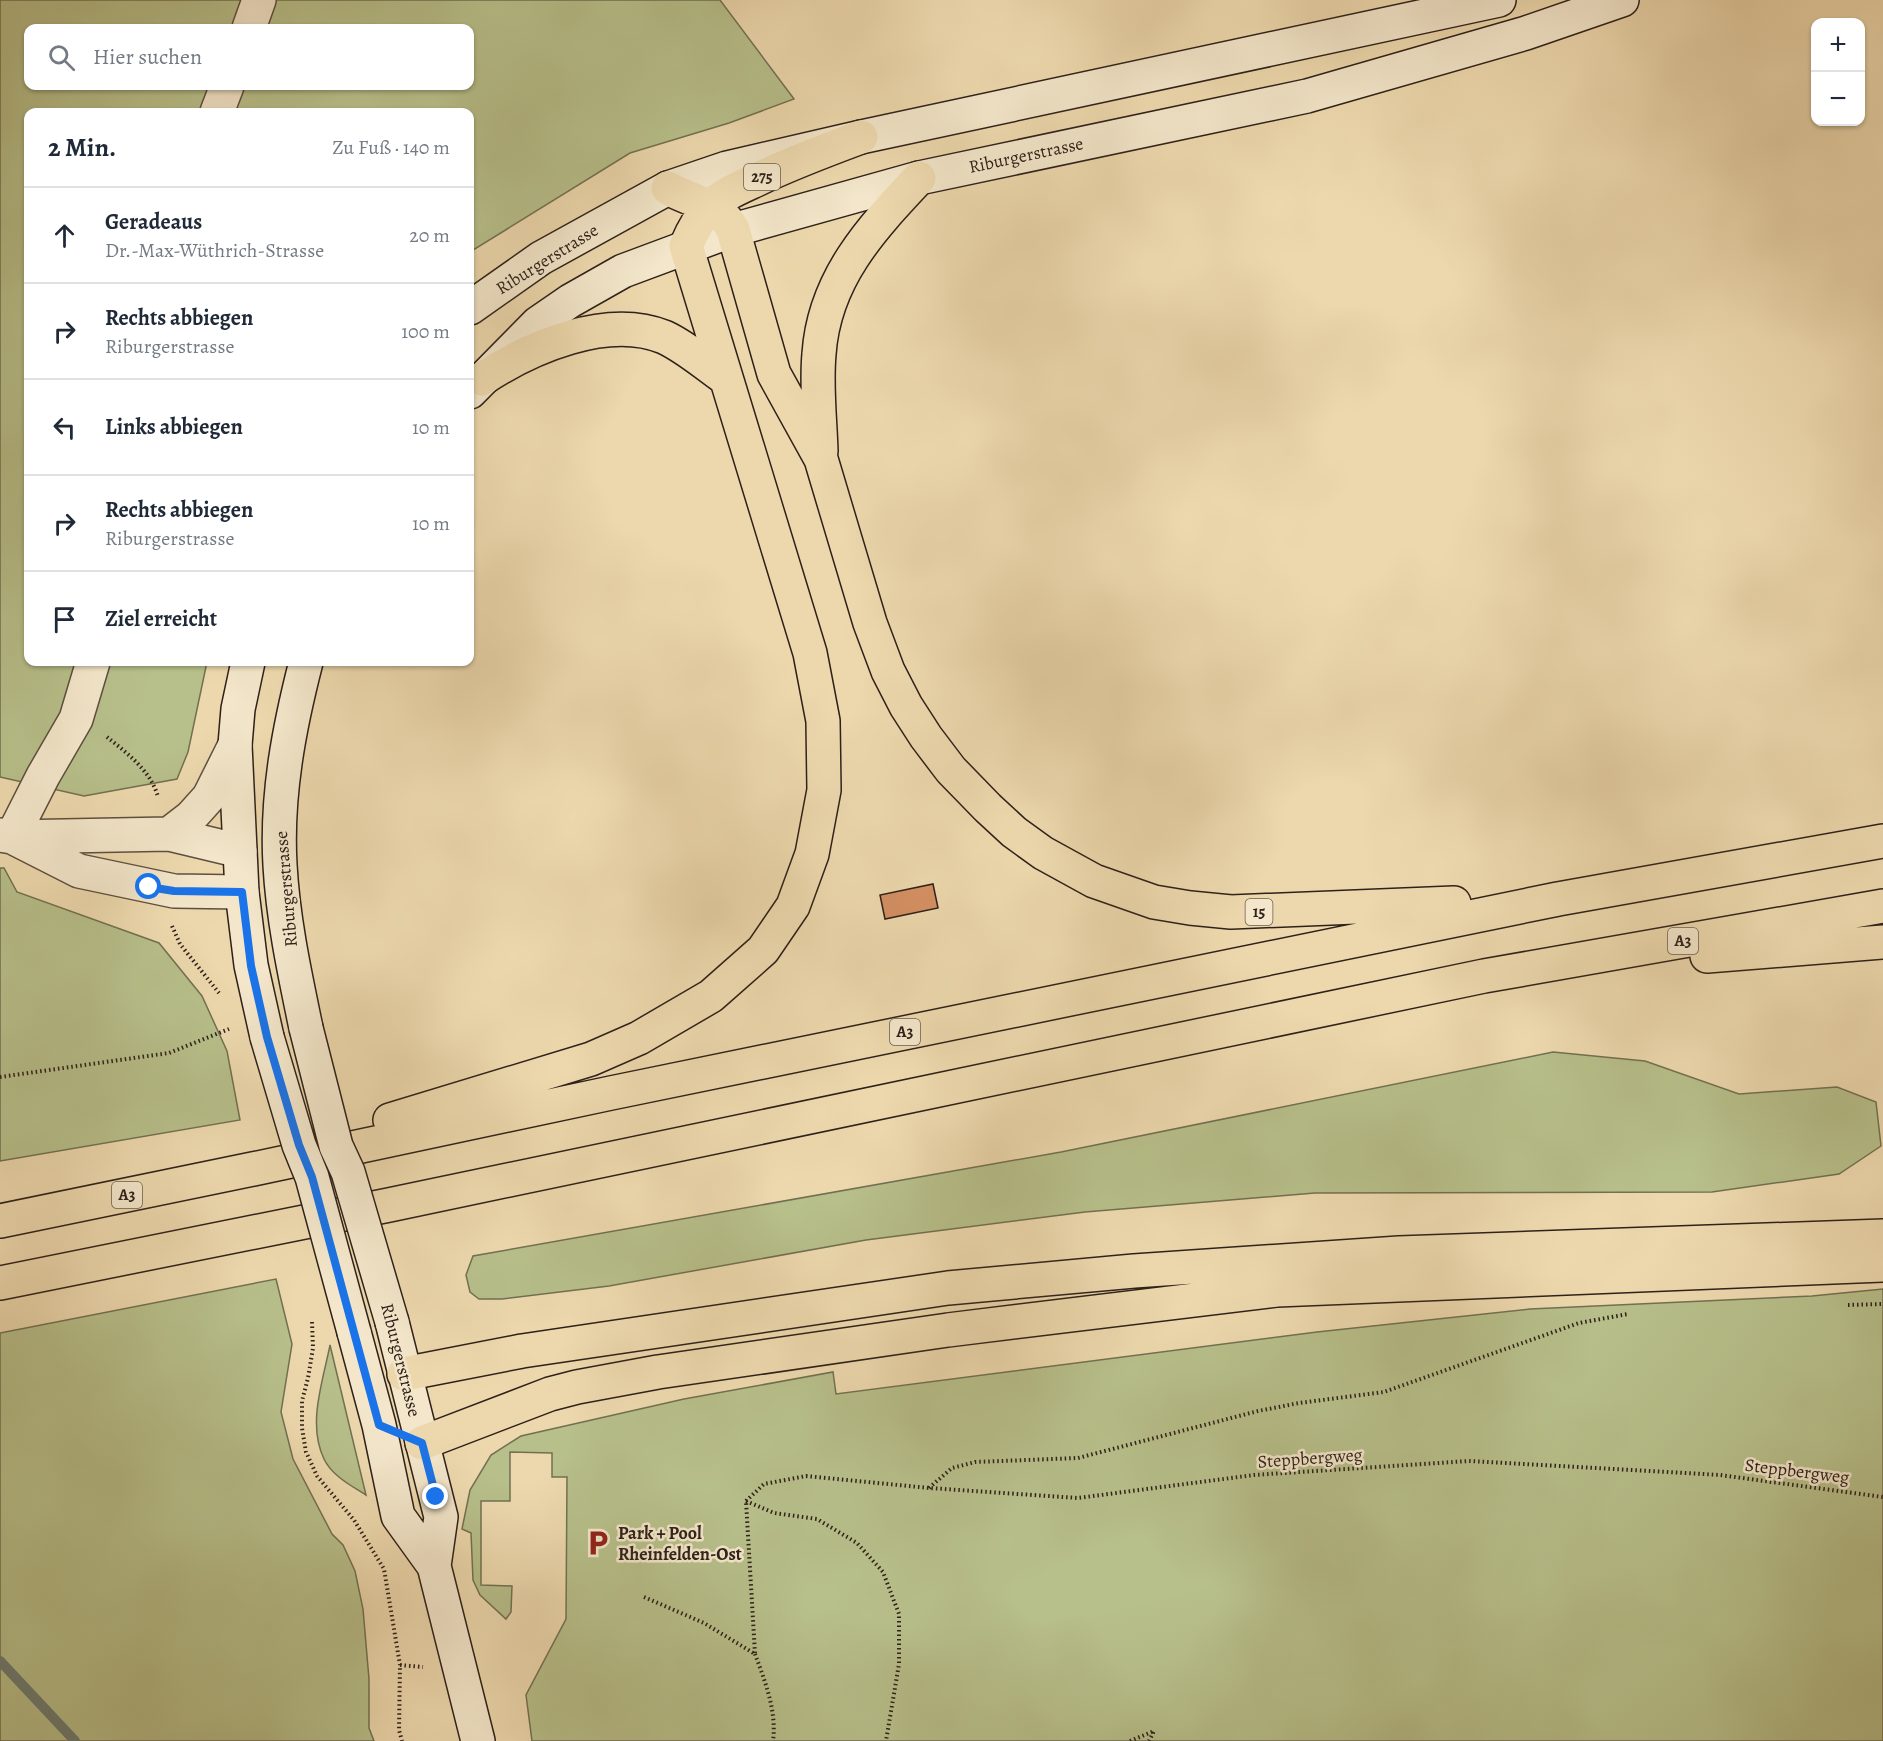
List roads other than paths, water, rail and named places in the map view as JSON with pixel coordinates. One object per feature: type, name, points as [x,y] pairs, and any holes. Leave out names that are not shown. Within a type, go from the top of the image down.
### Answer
[{"type":"highway","name":"275","points":[[686,246],[693,228],[711,206],[730,192],[775,171],[861,137]]},
{"type":"highway","points":[[822,459],[819,351],[831,298],[857,249],[877,223],[919,178]]},
{"type":"highway","points":[[668,188],[680,195],[711,206],[728,219],[774,374],[822,459]]},
{"type":"highway","points":[[253,1169],[332,1138],[591,1059],[639,1038],[711,996],[739,973],[763,950],[793,906],[812,854],[824,790],[823,721],[810,653],[686,246]]},
{"type":"highway","points":[[476,385],[504,364],[534,351],[561,341],[608,329],[646,332],[663,337],[681,346],[725,378]]},
{"type":"highway","name":"15","points":[[822,459],[870,623],[888,671],[906,706],[951,770],[1014,832],[1043,853],[1094,881],[1154,902],[1231,912],[1558,898]]},
{"type":"highway","name":"A3","points":[[0,1221],[1558,898],[1883,841]]},
{"type":"highway","name":"A3","points":[[0,1283],[389,1205],[1484,976],[1883,906]]},
{"type":"highway","points":[[1484,976],[1883,942]]},
{"type":"highway","points":[[404,1374],[522,1351],[948,1288],[1134,1271],[1399,1253],[1881,1246]]},
{"type":"highway","points":[[422,1443],[524,1403],[589,1385],[658,1372],[948,1330],[1277,1290],[1881,1246]]},
{"type":"main road","points":[[250,24],[259,0]]},
{"type":"main road","name":"Riburgerstrasse","points":[[474,305],[541,258],[668,188],[727,168],[1499,0]]},
{"type":"main road","name":"Riburgerstrasse","points":[[476,385],[538,323],[570,301],[624,271],[733,230],[919,178],[1307,96],[1526,33],[1622,0]]},
{"type":"main road","points":[[219,108],[225,90]]},
{"type":"main road","points":[[6,836],[76,719],[92,666]]},
{"type":"main road","name":"Riburgerstrasse","points":[[247,666],[238,709],[235,745],[242,892],[251,966],[267,1037],[299,1145],[312,1177],[379,1425],[398,1516],[434,1566]]},
{"type":"main road","name":"Riburgerstrasse","points":[[305,666],[293,711],[280,807],[280,866],[286,919],[306,1028],[336,1146],[348,1172],[392,1322],[441,1517],[434,1566]]},
{"type":"main road","points":[[169,834],[191,817],[209,797],[235,745]]},
{"type":"main road","points":[[6,836],[169,834],[240,851],[280,866]]},
{"type":"main road","points":[[6,836],[79,872],[174,891],[242,892],[280,866]]},
{"type":"main road","points":[[404,1374],[379,1425],[422,1443]]},
{"type":"main road","points":[[434,1566],[478,1741]]},
{"type":"waterway","points":[[0,1661],[75,1741]]},
{"type":"place","name":"Park + Pool Rheinfelden-Ost","points":[[598,1543]]}]
